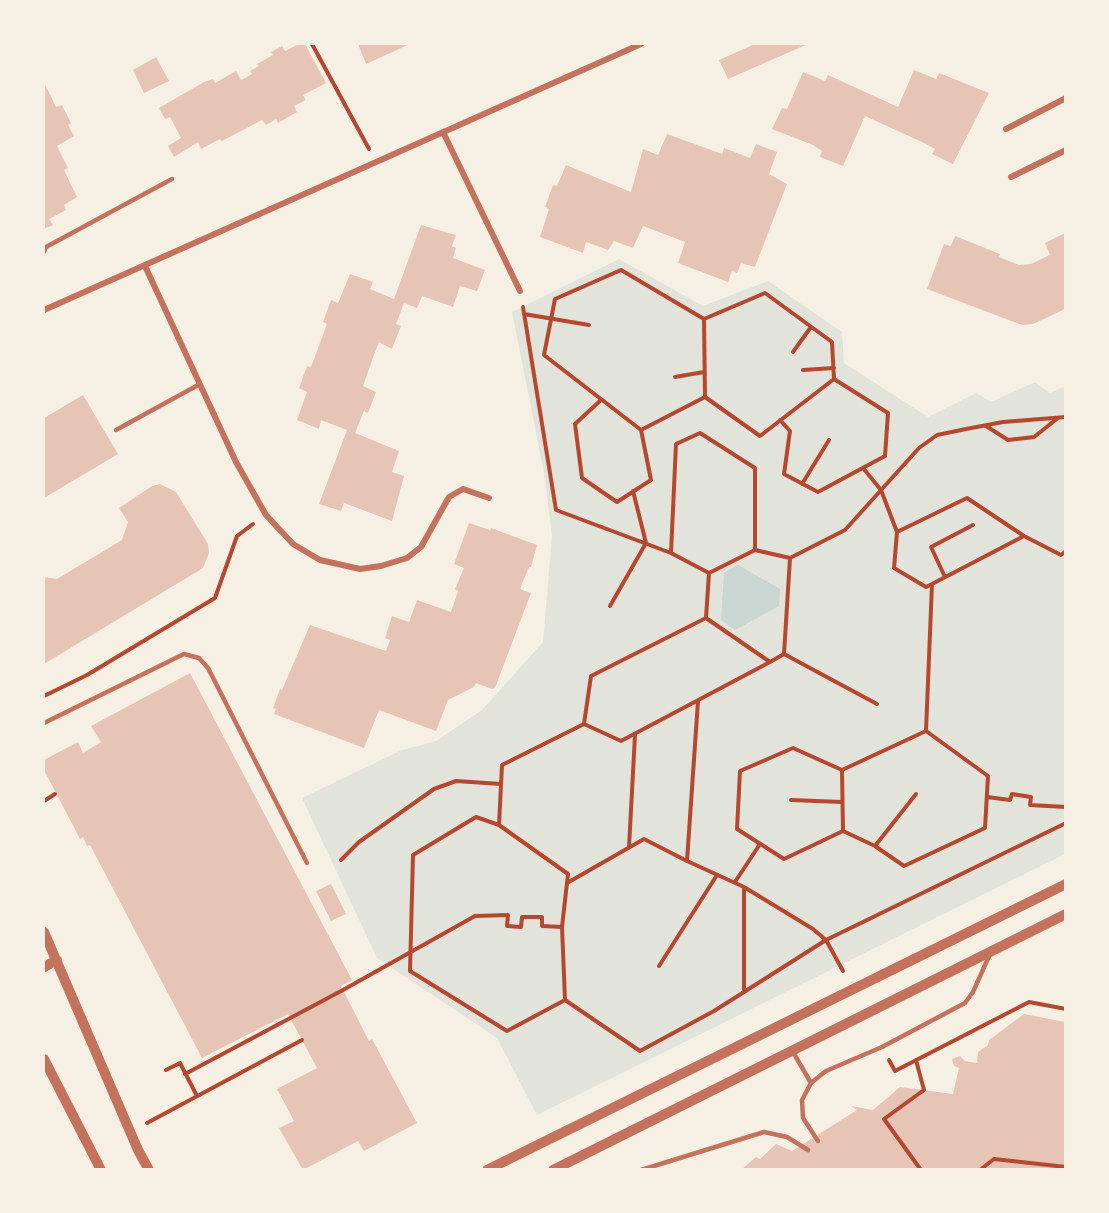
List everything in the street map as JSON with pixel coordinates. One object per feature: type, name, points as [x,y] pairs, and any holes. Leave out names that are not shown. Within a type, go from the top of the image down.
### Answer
[{"type":"street","points":[[44,310],[641,44]]},
{"type":"street","points":[[1006,129],[1065,98]]},
{"type":"street","points":[[443,132],[520,291]]},
{"type":"street","points":[[1011,177],[1065,150]]},
{"type":"street","points":[[145,266],[236,462],[266,515],[293,544],[320,561],[360,569],[407,558],[421,547],[449,497],[463,489],[489,498]]},
{"type":"street","points":[[487,1170],[1065,884]]},
{"type":"street","points":[[553,1170],[1065,914]]},
{"type":"street","points":[[44,932],[138,1150],[149,1170]]},
{"type":"street","points":[[44,967],[57,960]]},
{"type":"street","points":[[44,1059],[100,1170]]},
{"type":"lane","points":[[44,252],[46,247],[172,178]]},
{"type":"lane","points":[[116,430],[201,383]]},
{"type":"lane","points":[[44,723],[184,654],[199,658],[208,668],[307,863]]},
{"type":"lane","points":[[818,1142],[803,1118],[802,1100],[811,1083],[826,1071],[882,1047],[965,1003],[973,992],[992,950]]},
{"type":"lane","points":[[792,1050],[811,1083]]},
{"type":"lane","points":[[641,1170],[764,1132],[787,1137],[808,1150]]},
{"type":"path","points":[[312,44],[376,162]]},
{"type":"path","points":[[601,399],[575,424],[582,478],[618,502],[651,480],[641,430],[601,399],[544,355],[555,299],[621,270],[704,319]]},
{"type":"path","points":[[520,291],[556,510],[671,553],[709,573]]},
{"type":"path","points":[[704,319],[765,293],[832,342],[834,379]]},
{"type":"path","points":[[524,314],[589,325]]},
{"type":"path","points":[[704,319],[705,396]]},
{"type":"path","points":[[793,352],[811,327]]},
{"type":"path","points":[[802,370],[834,368]]},
{"type":"path","points":[[675,377],[704,372]]},
{"type":"path","points":[[705,396],[759,435],[834,379]]},
{"type":"path","points":[[780,420],[790,431],[784,474],[818,492],[885,456],[888,413],[834,379]]},
{"type":"path","points":[[641,430],[705,396]]},
{"type":"path","points":[[709,573],[755,550],[790,558],[845,530],[919,448],[937,435],[984,426],[1065,417]]},
{"type":"path","points":[[984,426],[1008,440],[1034,437],[1058,418]]},
{"type":"path","points":[[671,553],[676,444],[700,433],[755,468],[755,550]]},
{"type":"path","points":[[802,484],[829,440]]},
{"type":"path","points":[[863,468],[881,490],[897,532],[894,568],[926,587],[1024,536]]},
{"type":"path","points":[[610,606],[645,543],[633,491]]},
{"type":"path","points":[[897,532],[967,498],[1024,536],[1061,555],[1065,551]]},
{"type":"path","points":[[44,696],[87,675],[215,598],[237,536],[266,515]]},
{"type":"path","points":[[945,578],[931,547],[973,525]]},
{"type":"path","points":[[784,654],[790,558]]},
{"type":"path","points":[[706,618],[709,573]]},
{"type":"path","points":[[926,731],[932,584]]},
{"type":"path","points":[[706,618],[770,662]]},
{"type":"path","points":[[584,724],[591,676],[706,618]]},
{"type":"path","points":[[584,724],[621,741],[784,654]]},
{"type":"path","points":[[784,654],[877,704]]},
{"type":"path","points":[[687,861],[698,700]]},
{"type":"path","points":[[499,825],[502,765],[584,724]]},
{"type":"path","points":[[843,831],[784,859],[737,829],[740,771],[793,748],[842,770],[926,731]]},
{"type":"path","points":[[843,831],[875,846],[904,866],[985,828],[988,776],[926,731]]},
{"type":"path","points":[[629,848],[635,735]]},
{"type":"path","points":[[842,770],[843,831]]},
{"type":"path","points":[[341,860],[359,842],[434,789],[456,781],[501,784]]},
{"type":"path","points":[[44,801],[55,794]]},
{"type":"path","points":[[875,846],[916,794]]},
{"type":"path","points":[[987,797],[1010,800],[1012,794],[1030,797],[1030,805],[1065,807]]},
{"type":"path","points":[[790,800],[842,802]]},
{"type":"path","points":[[476,817],[499,825],[568,874],[562,927],[565,1000],[507,1030],[411,971],[412,855],[476,817]]},
{"type":"path","points":[[565,1000],[640,1051],[744,992],[826,940],[1065,823]]},
{"type":"path","points":[[567,882],[644,839],[735,882],[813,929],[826,940],[843,971]]},
{"type":"path","points":[[735,882],[760,844]]},
{"type":"path","points":[[659,966],[717,875]]},
{"type":"path","points":[[744,887],[744,992]]},
{"type":"path","points":[[185,1074],[343,990],[475,916],[508,915],[507,926],[521,927],[522,917],[542,917],[542,926],[562,927]]},
{"type":"path","points":[[882,1047],[895,1071],[1029,1002],[1065,1009]]},
{"type":"path","points":[[138,1127],[302,1040]]},
{"type":"path","points":[[916,1060],[924,1090],[884,1119],[921,1170]]},
{"type":"path","points":[[166,1070],[180,1063],[198,1096]]},
{"type":"path","points":[[980,1170],[994,1159],[1065,1167]]},
{"type":"shaded area","points":[[619,259],[703,306],[768,281],[842,332],[844,363],[928,417],[976,393],[991,402],[1035,382],[1050,393],[1065,386],[1065,854],[537,1115],[497,1038],[377,958],[302,798],[402,750],[436,741],[482,710],[543,642],[552,536],[544,473],[512,312]]},
{"type":"shaded area","points":[[738,565],[780,589],[779,606],[735,630],[721,620],[724,573]]},
{"type":"building","points":[[299,44],[305,44],[326,83],[303,95],[306,100],[294,106],[297,112],[278,123],[276,119],[266,125],[262,120],[201,149],[198,142],[174,157],[168,146],[181,138],[170,117],[165,119],[159,108],[204,82],[213,79],[215,83],[236,71],[241,80],[252,74],[250,71],[259,66],[257,64],[273,55],[271,52],[282,46],[285,51]]},
{"type":"building","points":[[358,44],[410,44],[366,64]]},
{"type":"building","points":[[755,44],[808,44],[728,79],[719,60]]},
{"type":"building","points":[[156,57],[169,81],[144,93],[133,70]]},
{"type":"building","points":[[914,70],[936,79],[939,73],[989,93],[953,164],[932,154],[935,149],[924,143],[865,116],[843,166],[820,157],[822,151],[813,145],[772,129],[782,108],[787,109],[803,72],[825,81],[828,75],[898,107]]},
{"type":"building","points":[[44,82],[56,107],[62,105],[71,123],[68,125],[74,136],[57,146],[68,168],[64,170],[77,197],[64,205],[66,210],[49,219],[53,225],[44,229]]},
{"type":"building","points":[[667,134],[722,154],[724,148],[750,158],[756,144],[777,152],[769,174],[787,184],[755,267],[741,263],[737,273],[732,271],[728,282],[678,263],[685,242],[643,226],[633,248],[614,241],[608,250],[586,242],[583,253],[540,237],[549,209],[545,207],[553,185],[557,186],[566,165],[631,192],[643,149],[658,155]]},
{"type":"building","points":[[421,225],[456,235],[452,246],[456,248],[453,258],[485,270],[477,291],[460,286],[453,307],[422,296],[417,308],[404,303],[396,324],[401,326],[392,349],[379,342],[375,352],[363,386],[376,392],[368,413],[364,411],[355,433],[399,451],[392,472],[404,476],[392,521],[344,503],[341,511],[319,504],[347,430],[321,420],[319,429],[297,420],[307,392],[299,388],[307,366],[311,367],[327,324],[323,322],[331,300],[338,303],[350,274],[373,282],[370,289],[394,299]]},
{"type":"building","points":[[1065,233],[1065,309],[1033,324],[1022,325],[927,289],[944,244],[951,246],[955,236],[1000,254],[999,257],[1019,265],[1031,264],[1050,255],[1045,243]]},
{"type":"building","points":[[83,395],[118,454],[44,498],[44,418]]},
{"type":"building","points":[[160,484],[176,492],[208,544],[209,553],[203,568],[44,664],[44,577],[57,579],[122,540],[128,522],[119,508],[152,486]]},
{"type":"building","points":[[469,523],[490,530],[491,528],[537,545],[531,567],[520,589],[531,593],[495,688],[476,683],[474,687],[448,700],[436,731],[379,710],[364,748],[274,714],[276,709],[273,708],[280,689],[282,690],[310,625],[386,651],[390,640],[385,638],[392,616],[409,622],[417,600],[451,612],[458,591],[455,589],[464,568],[454,564]]},
{"type":"building","points":[[190,673],[352,980],[341,986],[369,1041],[372,1039],[417,1123],[364,1151],[358,1141],[303,1170],[279,1128],[294,1121],[277,1089],[317,1068],[288,1014],[202,1058],[90,845],[87,846],[83,837],[80,839],[44,770],[44,760],[78,742],[83,753],[101,742],[91,726]]},
{"type":"building","points":[[331,884],[346,914],[331,921],[316,891]]},
{"type":"building","points":[[1024,1014],[1065,1022],[1065,1170],[741,1170],[756,1157],[760,1159],[776,1144],[792,1151],[857,1110],[851,1106],[873,1110],[900,1087],[953,1094],[959,1068],[954,1066],[952,1059],[960,1056],[965,1061],[977,1063],[978,1052],[988,1045],[989,1040]]}]
